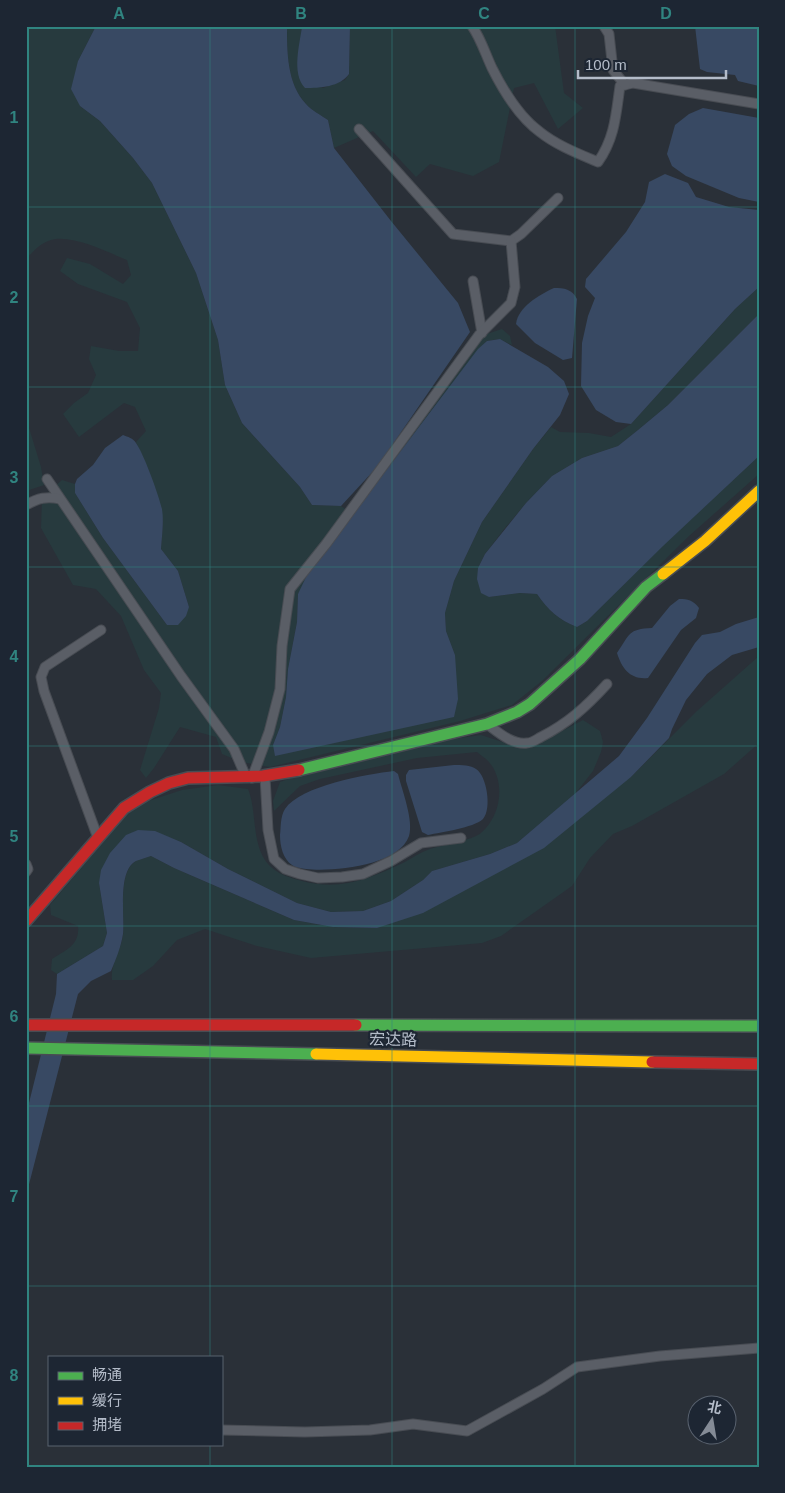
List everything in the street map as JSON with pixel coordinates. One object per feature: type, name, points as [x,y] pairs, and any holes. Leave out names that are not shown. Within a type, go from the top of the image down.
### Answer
[{"type":"main road","points":[[26,921],[124,808],[142,795],[162,786],[196,777],[265,777],[486,724],[517,712],[530,704],[580,659],[646,587],[705,541],[759,491]]},
{"type":"main road","name":"宏达路","points":[[26,1025],[759,1026]]},
{"type":"main road","name":"宏达路","points":[[26,1048],[759,1064]]},
{"type":"street","points":[[472,26],[480,37],[502,86],[528,122],[540,133],[582,156],[598,162],[605,152],[613,133],[620,86],[633,83],[759,104]]},
{"type":"street","points":[[604,26],[609,34],[613,70],[625,85]]},
{"type":"street","points":[[359,129],[453,234],[511,241],[521,234],[558,198]]},
{"type":"street","points":[[249,777],[269,732],[280,689],[282,646],[290,589],[326,544],[482,333],[511,303],[515,287],[511,241]]},
{"type":"street","points":[[473,281],[482,333]]},
{"type":"street","points":[[47,479],[181,676],[234,749],[249,777]]},
{"type":"street","points":[[26,505],[36,499],[50,497],[60,499]]},
{"type":"street","points":[[98,838],[44,691],[41,677],[45,666],[101,630]]},
{"type":"street","points":[[486,724],[504,737],[520,743],[528,743],[572,719],[592,702],[606,684]]},
{"type":"street","points":[[265,777],[268,830],[274,859],[285,869],[300,874],[318,878],[342,878],[363,874],[391,861],[421,842],[461,838]]},
{"type":"street","points":[[26,864],[28,869],[26,872]]},
{"type":"street","points":[[222,1430],[305,1432],[370,1430],[413,1424],[468,1431],[543,1390],[577,1367],[660,1356],[759,1348]]},
{"type":"green space","points":[[26,26],[96,26],[78,61],[80,106],[100,121],[133,158],[152,183],[196,273],[218,340],[225,385],[242,423],[300,487],[312,505],[341,506],[348,511],[484,335],[502,329],[510,336],[512,345],[499,339],[487,341],[298,594],[297,622],[288,669],[286,697],[280,727],[273,745],[455,655],[446,631],[445,613],[454,581],[482,522],[533,449],[551,427],[560,432],[589,433],[611,437],[631,424],[735,309],[759,287],[759,314],[668,405],[618,446],[582,458],[552,476],[526,503],[485,554],[478,568],[489,597],[520,593],[537,594],[554,614],[577,627],[587,621],[662,546],[759,456],[759,474],[689,536],[542,681],[512,705],[460,721],[270,767],[241,762],[222,754],[216,737],[180,727],[146,778],[140,770],[159,708],[161,693],[144,670],[121,616],[96,589],[73,585],[41,528],[42,498],[62,480],[75,484],[75,493],[103,538],[167,625],[189,607],[178,571],[161,549],[163,522],[149,471],[136,442],[146,431],[135,407],[124,403],[79,437],[63,414],[88,393],[96,375],[89,359],[91,346],[119,351],[138,351],[140,328],[127,302],[78,284],[60,271],[67,258],[90,264],[123,284],[131,275],[127,260],[69,239],[51,240],[44,243],[26,259]]},
{"type":"green space","points":[[287,26],[302,26],[298,70],[323,88],[345,80],[349,74],[350,26],[555,26],[564,93],[583,108],[558,129],[534,83],[514,88],[499,162],[473,176],[430,164],[416,177],[373,131],[334,148],[328,120],[308,106],[295,87],[289,67]]},
{"type":"green space","points":[[26,418],[41,467],[44,485],[26,491]]},
{"type":"green space","points":[[759,656],[759,743],[724,774],[632,826],[613,834],[590,858],[572,886],[501,936],[482,943],[311,958],[257,946],[205,929],[177,940],[153,966],[133,980],[112,980],[114,963],[123,935],[123,895],[126,875],[136,861],[151,856],[174,868],[294,920],[333,927],[377,928],[631,777],[697,711]]},
{"type":"green space","points":[[583,720],[600,731],[603,742],[593,771],[575,794],[517,843],[490,854],[432,871],[423,880],[391,901],[363,911],[331,912],[297,903],[228,869],[181,842],[155,832],[99,883],[107,933],[103,946],[57,974],[51,970],[52,959],[67,950],[77,938],[78,926],[51,915],[50,905],[125,816],[139,804],[182,790],[218,785],[248,789],[257,840],[264,859],[271,867],[286,876],[316,884],[329,885],[354,882],[390,869],[427,850],[465,840],[481,833],[493,818],[499,799],[498,779],[489,762],[477,752],[417,758],[320,779],[300,786],[274,811],[273,801],[280,782],[308,772],[446,740],[481,735],[518,747],[531,747]]},
{"type":"water","points":[[96,26],[287,26],[289,67],[300,96],[311,109],[328,120],[334,148],[458,303],[470,332],[377,467],[341,506],[312,505],[300,487],[242,423],[225,385],[218,340],[196,273],[152,183],[133,158],[100,121],[80,106],[71,89],[78,61]]},
{"type":"water","points":[[302,26],[350,26],[349,74],[340,82],[329,86],[305,88],[298,75],[297,67]]},
{"type":"water","points":[[695,26],[759,26],[759,86],[738,81],[735,75],[707,72],[700,69]]},
{"type":"water","points":[[703,108],[759,118],[759,202],[739,198],[686,176],[672,166],[667,154],[675,125],[689,114]]},
{"type":"water","points":[[665,174],[688,183],[696,197],[729,207],[759,210],[759,287],[735,309],[631,424],[616,422],[596,410],[581,386],[582,343],[588,316],[595,298],[585,287],[586,279],[626,232],[645,202],[649,182]]},
{"type":"water","points":[[554,288],[567,290],[573,293],[577,299],[572,358],[563,360],[535,343],[516,324],[525,307]]},
{"type":"water","points":[[759,314],[759,456],[663,546],[587,621],[577,627],[554,614],[537,594],[520,593],[489,597],[481,593],[477,579],[478,568],[485,554],[526,503],[552,476],[582,458],[618,446],[668,405]]},
{"type":"water","points":[[500,339],[548,367],[564,381],[569,394],[560,415],[533,449],[482,522],[454,581],[445,613],[446,631],[455,655],[458,699],[454,717],[275,756],[273,745],[280,727],[286,697],[288,669],[297,622],[298,594],[307,575],[478,349],[487,341]]},
{"type":"water","points":[[123,435],[133,440],[139,448],[151,475],[162,509],[161,549],[178,571],[189,607],[186,616],[178,625],[167,625],[103,538],[75,493],[77,479],[93,465],[105,448]]},
{"type":"water","points":[[679,599],[690,600],[697,605],[699,608],[696,618],[681,630],[648,678],[632,675],[622,664],[617,653],[630,634],[634,631],[652,628],[670,606]]},
{"type":"water","points":[[759,617],[759,647],[732,655],[707,674],[686,700],[669,738],[631,777],[544,848],[423,913],[377,928],[333,927],[294,920],[174,868],[151,856],[136,861],[130,866],[126,874],[123,894],[123,934],[111,971],[91,981],[78,994],[26,1196],[26,1115],[56,994],[57,974],[103,946],[107,933],[99,883],[101,870],[110,853],[126,835],[138,830],[155,831],[181,842],[228,869],[297,903],[331,912],[363,911],[391,901],[423,880],[432,871],[490,854],[517,843],[619,756],[647,718],[702,635],[720,632],[736,624]]},
{"type":"water","points":[[454,765],[471,767],[480,773],[487,793],[486,814],[483,819],[472,825],[428,835],[422,832],[406,781],[406,775],[409,770]]},
{"type":"water","points":[[394,771],[398,774],[410,822],[409,836],[403,846],[379,860],[347,868],[306,869],[295,867],[286,859],[280,835],[281,819],[285,809],[293,801],[335,782]]},
{"type":"traffic: fast","points":[[299,770],[487,724],[517,712],[530,704],[580,659],[646,587],[663,574]]},
{"type":"traffic: fast","points":[[356,1025],[759,1026]]},
{"type":"traffic: fast","points":[[26,1048],[316,1054]]},
{"type":"traffic: slow","points":[[663,574],[705,541],[759,491]]},
{"type":"traffic: slow","points":[[316,1054],[652,1062]]},
{"type":"traffic: jam","points":[[26,921],[124,808],[150,792],[169,783],[188,778],[263,776],[299,770]]},
{"type":"traffic: jam","points":[[26,1025],[356,1025]]},
{"type":"traffic: jam","points":[[652,1062],[759,1064]]}]
